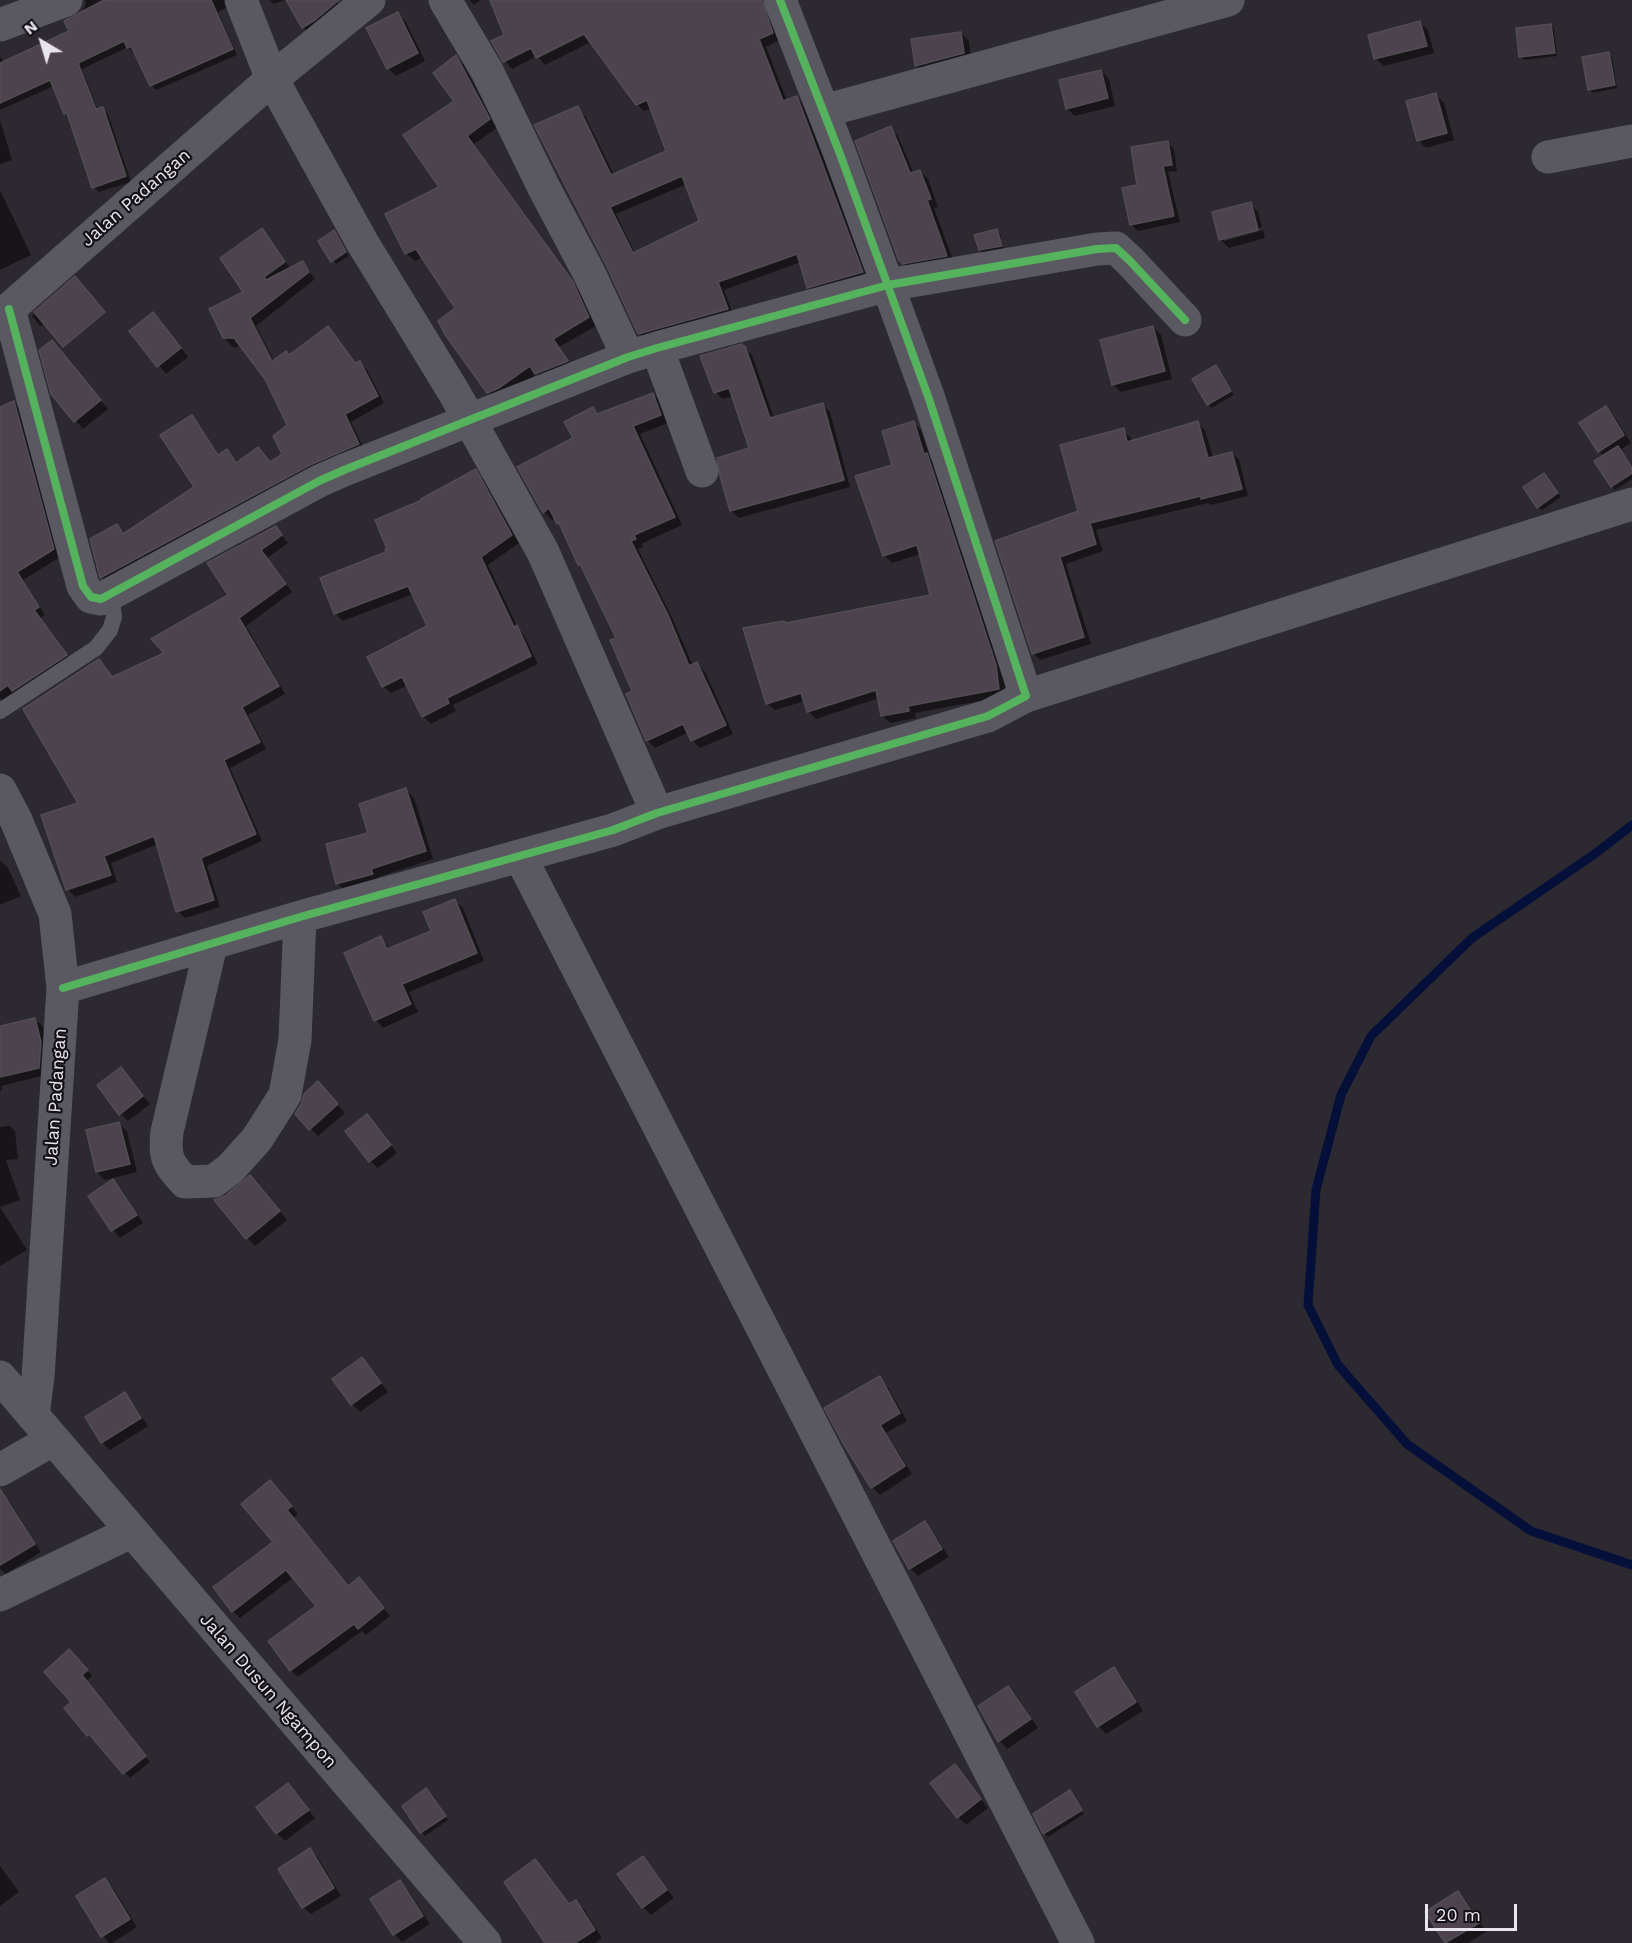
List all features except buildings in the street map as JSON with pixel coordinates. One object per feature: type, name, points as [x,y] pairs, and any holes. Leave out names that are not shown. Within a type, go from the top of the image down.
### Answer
[{"type":"street","points":[[0,25],[66,0]]},
{"type":"street","points":[[241,0],[272,79],[362,242],[470,421],[543,552],[657,813]]},
{"type":"street","name":"Jalan Padangan","points":[[4,313],[272,79],[369,0]]},
{"type":"street","points":[[445,0],[487,71],[543,186],[589,273],[642,353],[702,471]]},
{"type":"street","points":[[780,0],[824,111],[929,399],[1026,696]]},
{"type":"street","points":[[824,111],[1228,0]]},
{"type":"street","points":[[1548,157],[1632,141]]},
{"type":"street","points":[[4,313],[83,586],[91,597],[101,599],[319,481],[642,353],[888,285],[1097,249],[1116,248],[1185,320]]},
{"type":"street","points":[[63,988],[300,917],[613,830],[657,813],[988,716],[1026,696],[1632,504]]},
{"type":"street","name":"Jalan Padangan","points":[[0,790],[16,820],[55,914],[63,988],[38,1377],[43,1428]]},
{"type":"street","points":[[520,856],[1078,1943]]},
{"type":"street","points":[[211,945],[167,1132],[165,1150],[170,1166],[185,1182],[214,1181],[230,1169],[257,1139],[285,1095],[295,1040],[300,917]]},
{"type":"street","name":"Jalan Dusun Ngampon","points":[[0,1377],[485,1943]]},
{"type":"street","points":[[0,1470],[43,1428]]},
{"type":"street","points":[[0,1595],[131,1532]]},
{"type":"lane","points":[[0,711],[96,648],[110,630],[114,617],[111,594]]},
{"type":"waterway","points":[[1632,825],[1596,853],[1472,938],[1371,1036],[1341,1095],[1316,1190],[1308,1305],[1338,1365],[1407,1444],[1531,1531],[1632,1565]]},
{"type":"cycle path","points":[[63,988],[300,917],[613,830],[657,813],[988,716],[1026,696],[929,399],[840,154],[780,0]]},
{"type":"cycle path","points":[[9,309],[83,586],[91,597],[101,599],[319,481],[344,470],[628,357],[888,285],[1097,249],[1116,248],[1185,320]]}]
